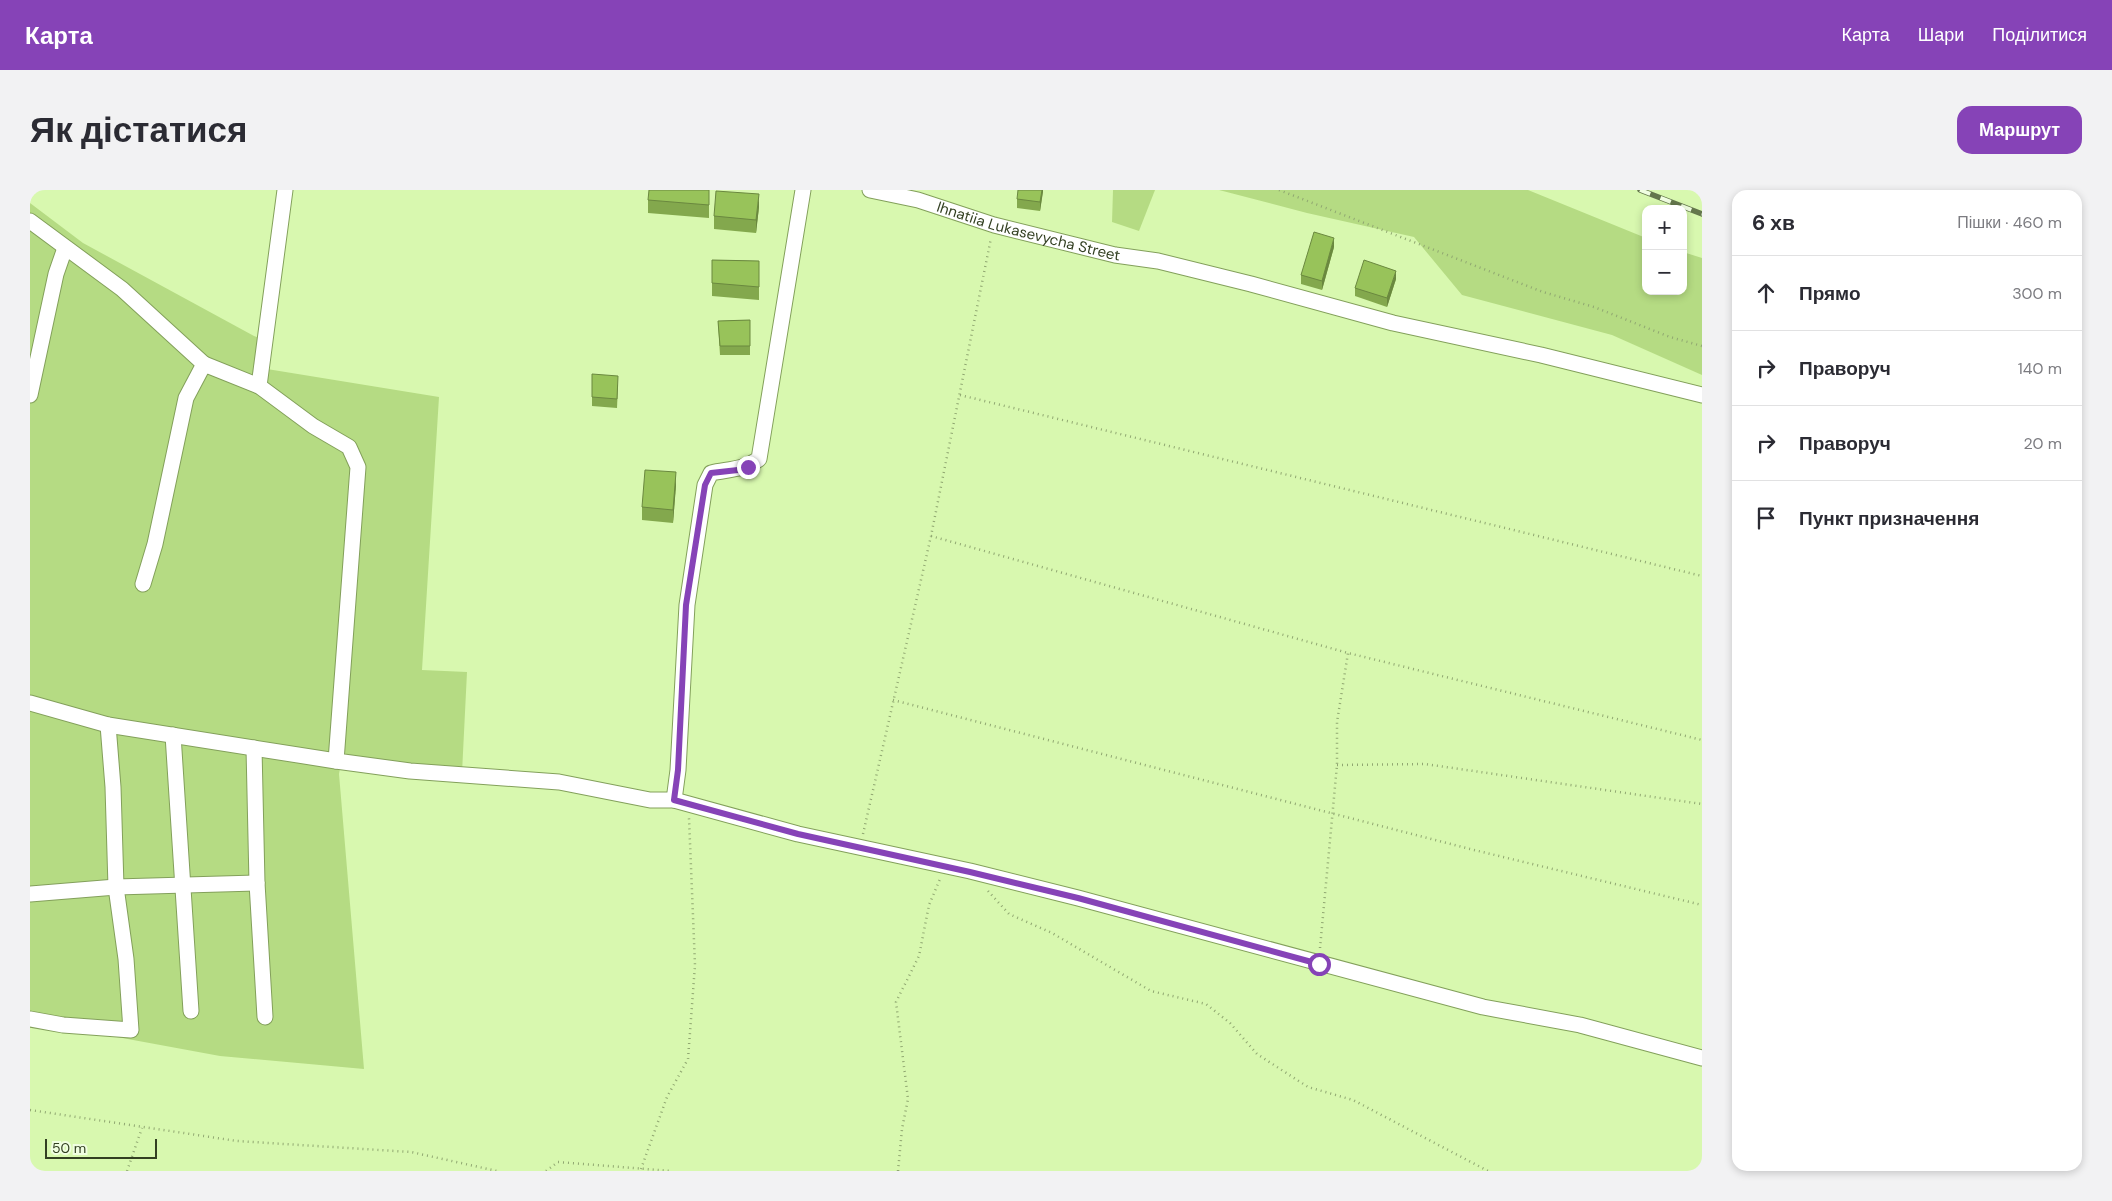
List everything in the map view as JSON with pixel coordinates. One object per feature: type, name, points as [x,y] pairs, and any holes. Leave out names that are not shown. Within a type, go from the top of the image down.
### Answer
[{"type":"street","points":[[259,386],[285,190]]},
{"type":"street","points":[[682,802],[678,770],[686,605],[705,485],[711,473],[738,470],[748,467],[759,459],[804,190]]},
{"type":"street","name":"Ihnatiia Lukasevycha Street","points":[[870,190],[918,200],[994,225],[1115,255],[1158,261],[1393,323],[1541,355],[1702,395]]},
{"type":"street","points":[[30,222],[122,289],[204,364],[259,386],[312,426],[349,447],[358,467],[336,761]]},
{"type":"street","points":[[30,395],[56,274],[65,248]]},
{"type":"street","points":[[143,584],[155,544],[186,398],[204,364]]},
{"type":"street","points":[[30,703],[108,725],[336,761],[410,771],[559,782],[650,800],[682,802],[798,834],[970,872],[1087,901],[1483,1007],[1580,1025],[1702,1058]]},
{"type":"street","points":[[30,1019],[63,1025],[131,1030],[126,959],[116,887],[114,787],[108,725]]},
{"type":"street","points":[[173,735],[191,1011]]},
{"type":"street","points":[[254,748],[265,1017]]},
{"type":"street","points":[[30,894],[116,887],[258,882]]},
{"type":"path","points":[[1279,190],[1542,292],[1594,308],[1670,337],[1702,346]]},
{"type":"path","points":[[860,848],[931,536],[994,225]]},
{"type":"path","points":[[960,395],[1702,576]]},
{"type":"path","points":[[931,536],[1348,653],[1702,740]]},
{"type":"path","points":[[1319,964],[1337,764],[1337,722],[1348,653]]},
{"type":"path","points":[[894,700],[1626,888],[1702,905]]},
{"type":"path","points":[[1337,764],[1425,764],[1702,804]]},
{"type":"path","points":[[641,1168],[667,1097],[688,1059],[695,965],[689,839],[682,802]]},
{"type":"path","points":[[898,1171],[902,1129],[908,1099],[896,1002],[919,956],[929,905],[946,867]]},
{"type":"path","points":[[970,872],[1009,914],[1052,933],[1151,991],[1206,1004],[1230,1023],[1257,1054],[1308,1087],[1353,1100],[1488,1171]]},
{"type":"path","points":[[30,1110],[236,1141],[411,1152],[497,1171]]},
{"type":"path","points":[[127,1171],[142,1128]]},
{"type":"path","points":[[546,1171],[558,1162],[671,1171]]},
{"type":"green space","points":[[1113,190],[1155,190],[1139,231],[1112,222]]},
{"type":"green space","points":[[1219,190],[1528,190],[1642,236],[1642,295],[1687,295],[1687,253],[1702,258],[1702,375],[1612,335],[1462,295],[1414,237],[1307,213]]},
{"type":"green space","points":[[30,203],[83,243],[254,336],[268,341],[267,369],[439,397],[422,670],[467,672],[462,773],[342,757],[339,774],[364,1069],[220,1056],[30,1021]]},
{"type":"building","points":[[649,190],[709,190],[709,205],[648,200]]},
{"type":"building","points":[[1018,190],[1042,190],[1040,202],[1017,199]]},
{"type":"building","points":[[716,191],[759,194],[756,220],[714,216]]},
{"type":"building","points":[[1314,232],[1334,238],[1322,281],[1301,275]]},
{"type":"building","points":[[712,260],[759,261],[759,287],[712,283]]},
{"type":"building","points":[[1364,260],[1396,271],[1387,298],[1355,288]]},
{"type":"building","points":[[750,320],[750,346],[720,346],[718,321]]},
{"type":"building","points":[[592,374],[618,376],[617,399],[592,397]]},
{"type":"building","points":[[645,470],[676,472],[673,510],[642,507]]},
{"type":"railway","points":[[1640,190],[1702,214]]},
{"type":"route","points":[[748,467],[711,473],[705,485],[686,605],[678,770],[674,800],[798,834],[1078,898],[1319,964]]}]
